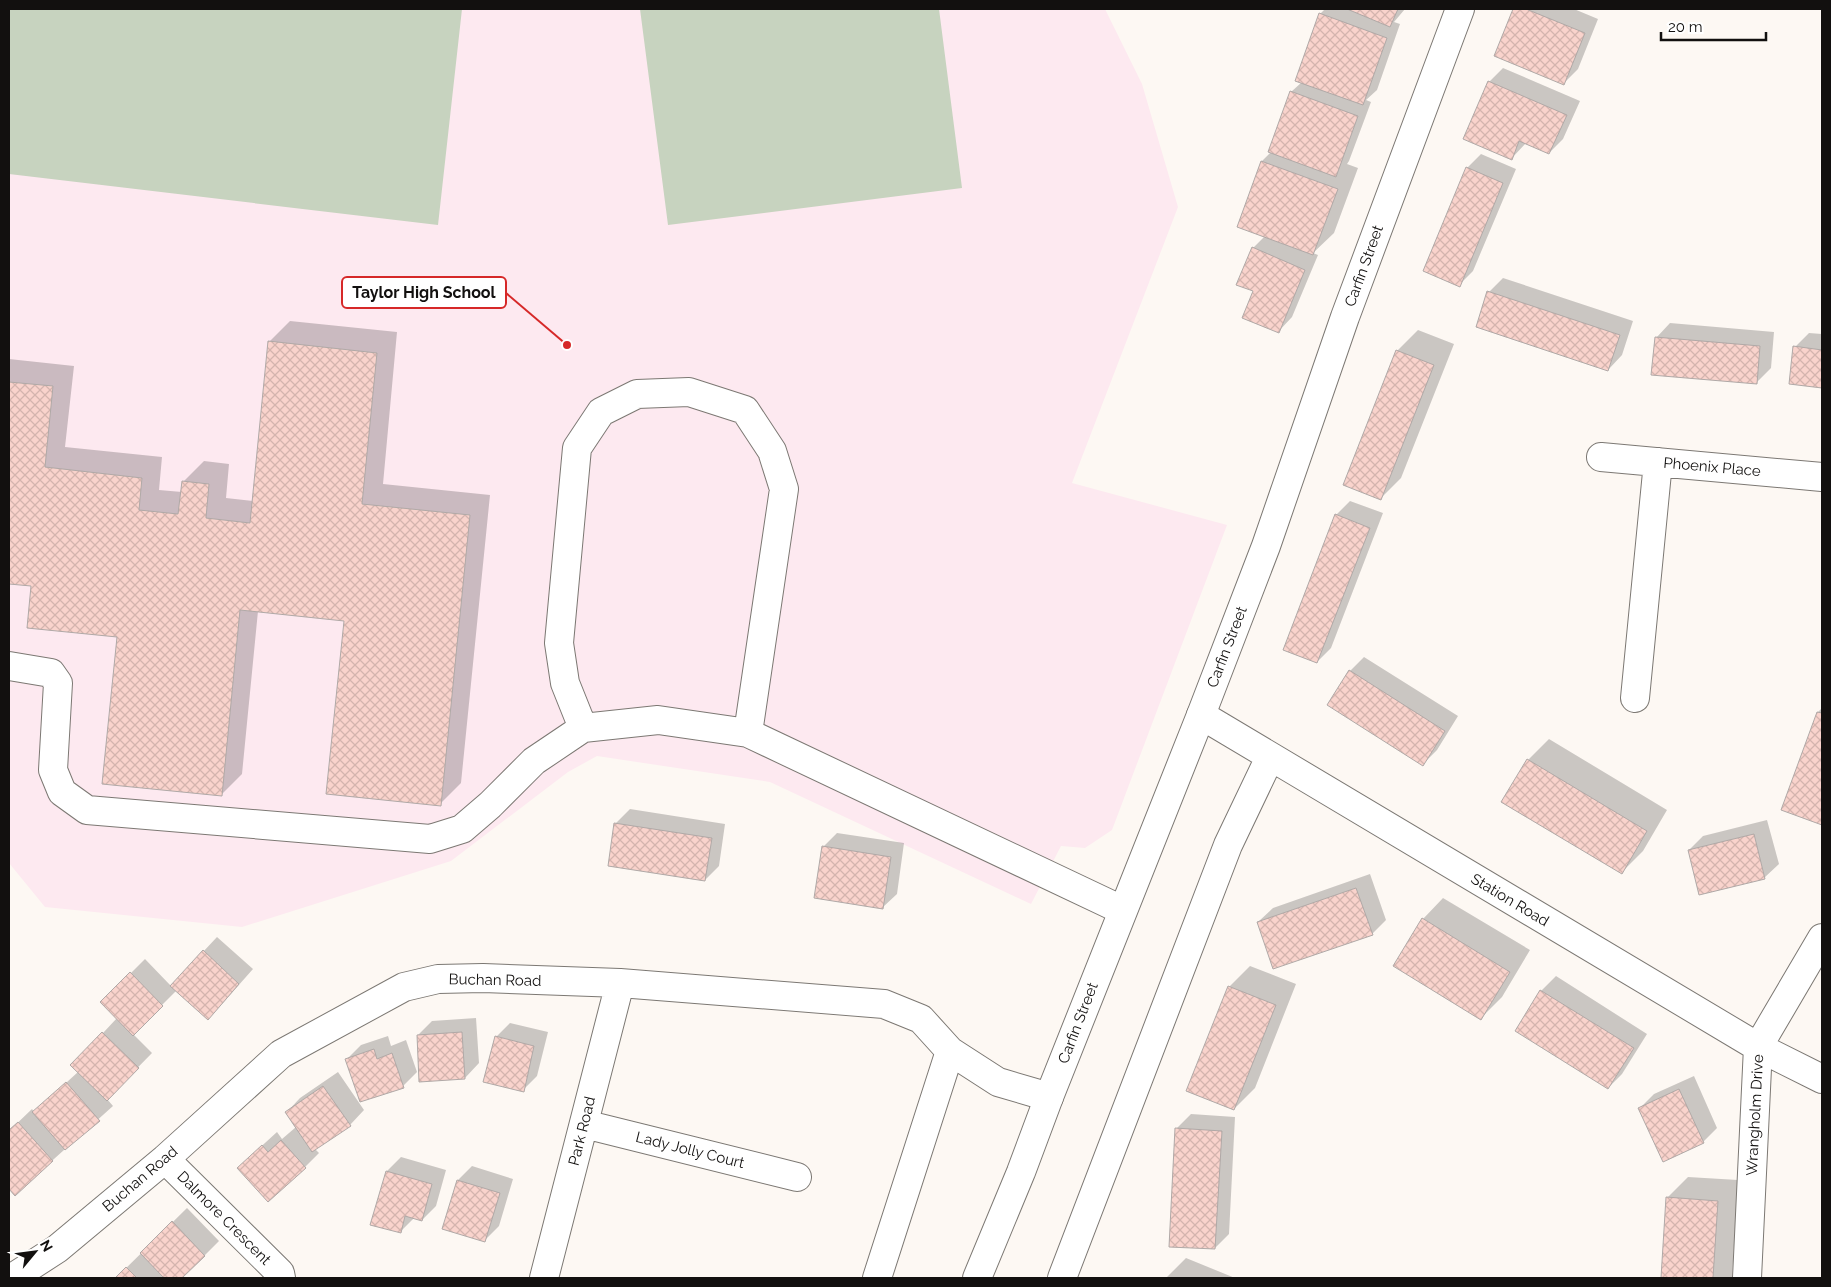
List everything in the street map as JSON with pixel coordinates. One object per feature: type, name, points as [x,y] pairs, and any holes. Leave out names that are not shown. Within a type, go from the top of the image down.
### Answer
[{"type":"street","name":"Carfin Street","points":[[977,1278],[1021,1172],[1266,546],[1345,317],[1460,9]]},
{"type":"street","points":[[582,728],[565,683],[559,643],[577,448],[601,412],[637,394],[689,392],[745,410],[772,451],[784,489],[748,733]]},
{"type":"street","name":"Phoenix Place","points":[[1601,457],[1822,477]]},
{"type":"street","points":[[1635,698],[1658,462]]},
{"type":"street","points":[[9,666],[52,672],[58,683],[53,770],[62,792],[87,810],[430,839],[462,830],[490,806],[534,761],[582,728],[658,720],[748,733],[1122,910]]},
{"type":"street","name":"Station Road","points":[[1201,715],[1758,1047],[1822,1079]]},
{"type":"street","points":[[1062,1278],[1228,845],[1270,756]]},
{"type":"street","name":"Wrangholm Drive","points":[[1747,1278],[1758,1047],[1822,938]]},
{"type":"street","name":"Buchan Road","points":[[12,1278],[56,1249],[165,1159],[281,1054],[404,987],[438,979],[483,978],[620,983],[884,1004],[921,1019],[950,1052],[998,1082],[1049,1097]]},
{"type":"street","name":"Park Road","points":[[544,1278],[620,983]]},
{"type":"street","points":[[877,1278],[950,1052]]},
{"type":"street","name":"Lady Jolly Court","points":[[584,1124],[797,1177]]},
{"type":"street","name":"Dalmore Crescent","points":[[165,1159],[280,1273],[281,1278]]},
{"type":"shaded area","points":[[9,9],[1105,9],[1142,84],[1178,207],[1072,483],[1227,525],[1112,830],[1085,848],[1061,846],[1031,904],[770,782],[597,756],[568,772],[451,861],[242,927],[45,907],[9,863]]},
{"type":"green space","points":[[9,9],[462,9],[438,225],[9,174]]},
{"type":"green space","points":[[640,9],[939,9],[962,188],[668,225]]},
{"type":"building","points":[[1347,9],[1398,9],[1390,27]]},
{"type":"building","points":[[1513,9],[1526,9],[1585,33],[1564,85],[1494,56]]},
{"type":"building","points":[[1319,13],[1387,38],[1363,105],[1295,81]]},
{"type":"building","points":[[1488,81],[1567,115],[1549,154],[1519,141],[1512,160],[1463,139]]},
{"type":"building","points":[[1290,91],[1358,116],[1336,177],[1268,152]]},
{"type":"building","points":[[1261,161],[1338,189],[1313,255],[1237,227]]},
{"type":"building","points":[[1466,167],[1503,183],[1460,287],[1423,271]]},
{"type":"building","points":[[1252,247],[1305,270],[1279,333],[1242,318],[1253,291],[1236,285]]},
{"type":"building","points":[[1487,291],[1620,335],[1608,371],[1476,327]]},
{"type":"building","points":[[1655,337],[1760,346],[1757,384],[1651,375]]},
{"type":"building","points":[[268,341],[377,353],[362,504],[470,515],[441,806],[326,794],[344,621],[240,610],[222,796],[102,784],[117,637],[27,628],[31,586],[9,584],[9,382],[53,386],[45,467],[142,478],[139,510],[178,514],[182,481],[209,484],[206,518],[250,523]]},
{"type":"building","points":[[1793,346],[1822,350],[1822,388],[1789,384]]},
{"type":"building","points":[[1396,350],[1434,365],[1381,500],[1343,485]]},
{"type":"building","points":[[1335,514],[1370,528],[1317,663],[1283,650]]},
{"type":"building","points":[[1349,670],[1445,731],[1423,766],[1327,705]]},
{"type":"building","points":[[1817,712],[1822,713],[1822,825],[1781,810]]},
{"type":"building","points":[[1527,759],[1647,831],[1622,874],[1501,802]]},
{"type":"building","points":[[614,823],[712,838],[705,881],[608,866]]},
{"type":"building","points":[[1754,834],[1765,879],[1699,895],[1688,850]]},
{"type":"building","points":[[822,846],[891,857],[883,909],[814,898]]},
{"type":"building","points":[[1356,888],[1373,935],[1273,969],[1257,922]]},
{"type":"building","points":[[1422,918],[1510,972],[1481,1020],[1393,966]]},
{"type":"building","points":[[203,950],[239,984],[208,1020],[170,986]]},
{"type":"building","points":[[130,972],[163,1006],[133,1036],[100,1002]]},
{"type":"building","points":[[1228,986],[1276,1005],[1234,1110],[1186,1091]]},
{"type":"building","points":[[1540,990],[1634,1048],[1608,1089],[1515,1031]]},
{"type":"building","points":[[102,1032],[139,1068],[107,1101],[70,1065]]},
{"type":"building","points":[[462,1032],[465,1079],[419,1082],[417,1035]]},
{"type":"building","points":[[495,1036],[534,1046],[524,1092],[483,1082]]},
{"type":"building","points":[[374,1049],[377,1059],[392,1053],[404,1088],[360,1102],[345,1059]]},
{"type":"building","points":[[66,1082],[100,1121],[65,1150],[32,1112]]},
{"type":"building","points":[[323,1086],[351,1126],[312,1152],[285,1112]]},
{"type":"building","points":[[1679,1089],[1704,1143],[1663,1162],[1638,1108]]},
{"type":"building","points":[[18,1122],[53,1161],[15,1196],[9,1189],[9,1130]]},
{"type":"building","points":[[1175,1128],[1222,1131],[1215,1249],[1169,1247]]},
{"type":"building","points":[[281,1140],[306,1168],[268,1202],[237,1168],[262,1145],[268,1152]]},
{"type":"building","points":[[386,1171],[432,1184],[422,1221],[405,1216],[401,1233],[370,1225]]},
{"type":"building","points":[[457,1180],[500,1193],[485,1242],[442,1229]]},
{"type":"building","points":[[1666,1197],[1718,1201],[1713,1278],[1661,1278]]},
{"type":"building","points":[[172,1221],[205,1256],[182,1278],[164,1278],[140,1253]]},
{"type":"building","points":[[126,1267],[137,1278],[115,1278]]},
{"type":"place","name":"Taylor High School","points":[[567,345]]}]
